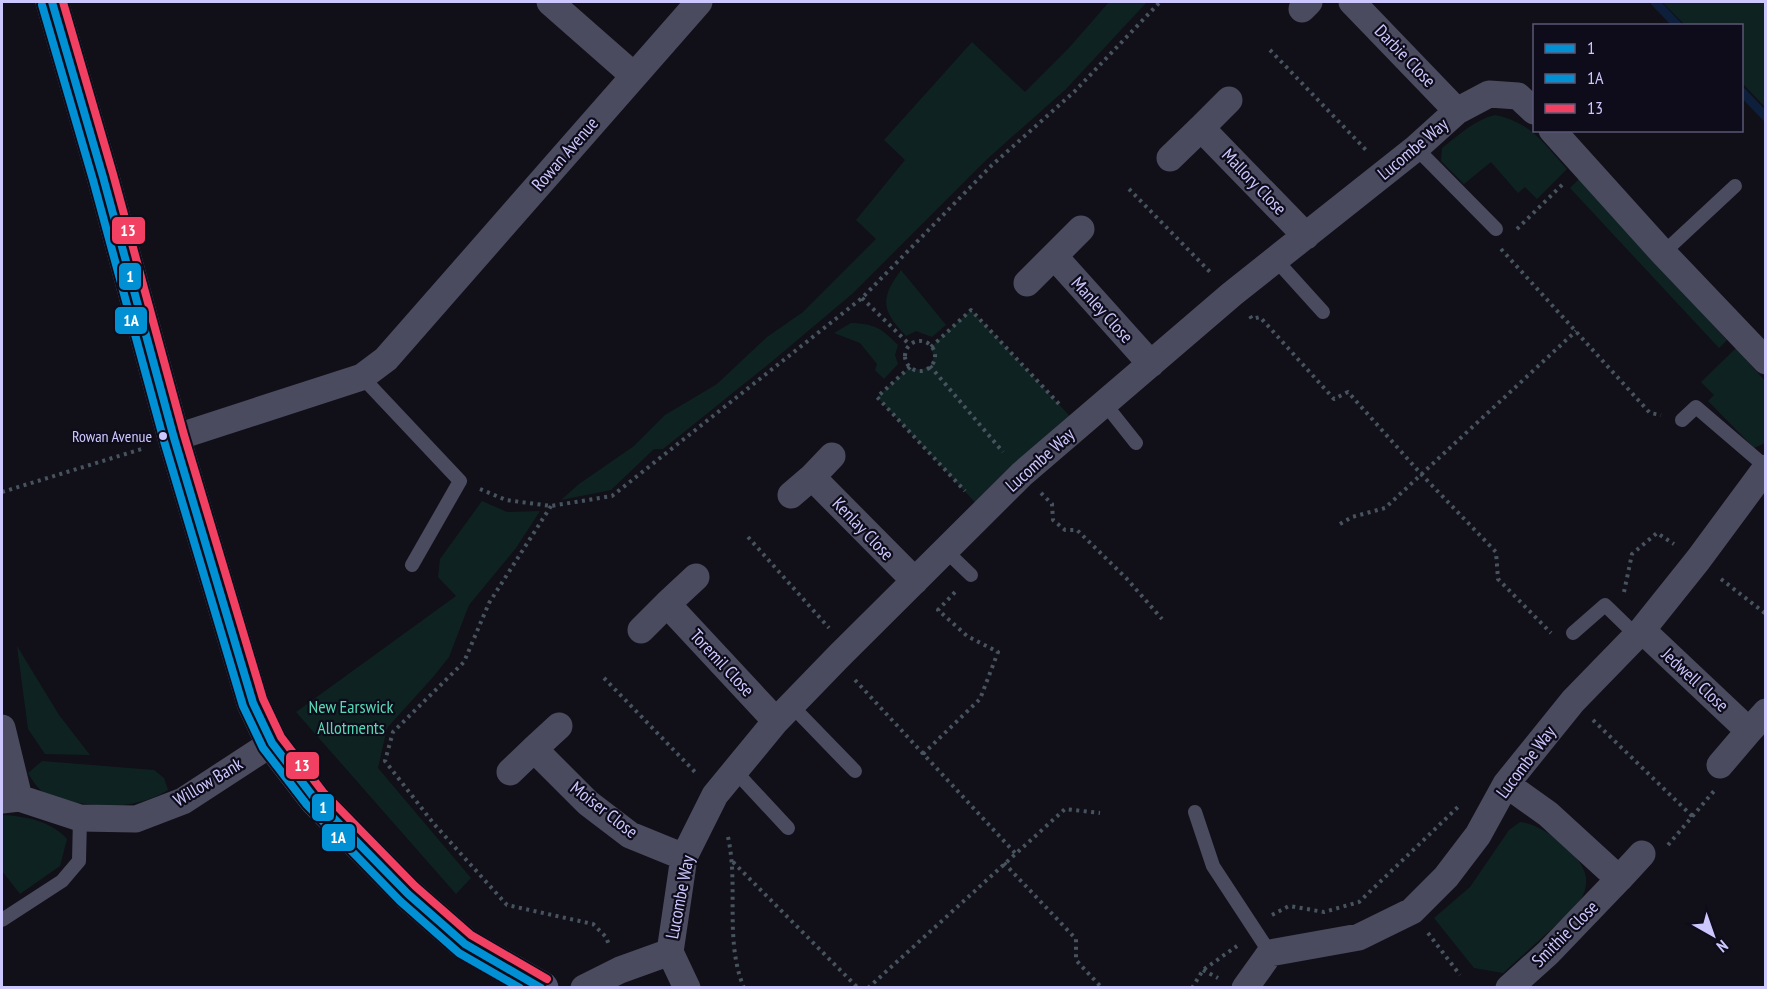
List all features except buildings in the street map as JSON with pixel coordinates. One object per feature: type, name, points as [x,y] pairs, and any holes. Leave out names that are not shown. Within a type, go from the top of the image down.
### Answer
[{"type":"street","points":[[52,2],[103,177],[174,438],[253,703],[272,742],[315,799],[408,894],[465,944],[542,987]]},
{"type":"street","points":[[550,2],[633,75]]},
{"type":"street","name":"Rowan Avenue","points":[[174,438],[362,377],[386,359],[699,2]]},
{"type":"street","name":"Darbie Close","points":[[1352,2],[1457,111]]},
{"type":"street","name":"Lucombe Way","points":[[687,987],[670,952],[684,857],[715,795],[784,713],[1022,474],[1232,294],[1416,148],[1457,111],[1489,94],[1518,96],[1533,110]]},
{"type":"street","points":[[1170,158],[1229,100]]},
{"type":"street","name":"Mallory Close","points":[[1201,128],[1306,236]]},
{"type":"street","points":[[1554,132],[1663,253],[1766,361]]},
{"type":"street","points":[[1027,283],[1081,229]]},
{"type":"street","name":"Manley Close","points":[[1054,256],[1151,364]]},
{"type":"street","points":[[791,495],[832,456]]},
{"type":"street","name":"Lucombe Way","points":[[1270,953],[1359,937],[1412,910],[1446,877],[1478,835],[1506,784],[1632,628],[1698,561],[1764,473]]},
{"type":"street","name":"Kenlay Close","points":[[812,477],[915,581]]},
{"type":"street","points":[[641,630],[696,577]]},
{"type":"street","name":"Toremil Close","points":[[667,604],[784,713]]},
{"type":"street","name":"Jedwell Close","points":[[1632,628],[1757,721],[1720,765]]},
{"type":"street","points":[[510,772],[559,726]]},
{"type":"street","points":[[2,728],[10,799]]},
{"type":"street","name":"Willow Bank","points":[[10,799],[80,819],[136,819],[183,801],[272,742]]},
{"type":"street","name":"Moiser Close","points":[[534,749],[588,803],[630,835],[684,857]]},
{"type":"street","points":[[1506,784],[1548,814],[1619,879]]},
{"type":"street","name":"Smithie Close","points":[[1509,987],[1548,953],[1642,854]]},
{"type":"street","name":"Lucombe Way","points":[[584,987],[620,970],[670,952]]},
{"type":"street","points":[[1245,987],[1270,953]]},
{"type":"lane","points":[[1416,148],[1496,229]]},
{"type":"lane","points":[[1663,253],[1735,186]]},
{"type":"lane","points":[[1276,260],[1323,312]]},
{"type":"lane","points":[[362,377],[460,481],[412,565]]},
{"type":"lane","points":[[1105,404],[1136,442]]},
{"type":"lane","points":[[1682,420],[1696,407],[1764,473]]},
{"type":"lane","points":[[946,551],[971,575]]},
{"type":"lane","points":[[1573,633],[1605,605],[1632,628]]},
{"type":"lane","points":[[784,713],[855,771]]},
{"type":"lane","points":[[735,771],[788,828]]},
{"type":"lane","points":[[1195,812],[1213,866],[1270,953]]},
{"type":"lane","points":[[2,920],[62,881],[79,861],[80,819]]},
{"type":"path","points":[[460,481],[507,500],[551,506],[612,496],[862,298],[992,165],[1074,92],[1160,2]]},
{"type":"path","points":[[1269,50],[1376,160],[1380,157],[1390,169]]},
{"type":"path","points":[[1515,231],[1583,165]]},
{"type":"path","points":[[1129,189],[1232,294],[1252,319],[1260,317],[1334,399],[1348,392],[1422,475],[1496,552],[1498,579],[1554,636]]},
{"type":"path","points":[[1499,246],[1650,413],[1682,420]]},
{"type":"path","points":[[862,298],[909,345]]},
{"type":"path","points":[[931,347],[971,310],[1079,426]]},
{"type":"path","points":[[1340,524],[1352,517],[1385,508],[1576,331]]},
{"type":"path","points":[[923,341],[931,347],[934,357],[930,366],[921,370],[910,367],[905,354],[909,345],[923,341]]},
{"type":"path","points":[[910,367],[877,397],[984,512]]},
{"type":"path","points":[[2,492],[174,438]]},
{"type":"path","points":[[551,506],[489,603],[464,662],[393,732],[385,762],[434,824],[507,905],[593,924],[606,937]]},
{"type":"path","points":[[1632,628],[1632,554],[1657,533],[1698,561],[1766,614]]},
{"type":"path","points":[[748,537],[835,635],[826,642],[857,682],[1015,853]]},
{"type":"path","points":[[923,754],[980,699],[998,652],[967,636],[938,609],[971,575]]},
{"type":"path","points":[[604,678],[699,776],[693,786],[715,795],[725,803],[720,818],[728,838],[733,862],[732,926],[738,973],[744,987]]},
{"type":"path","points":[[1573,701],[1693,817]]},
{"type":"path","points":[[1642,854],[1660,854],[1693,817],[1724,778],[1720,765]]},
{"type":"path","points":[[1192,987],[1203,970],[1234,949],[1272,915],[1289,906],[1324,912],[1359,902],[1462,803]]},
{"type":"path","points":[[868,987],[1065,809],[1100,813]]},
{"type":"path","points":[[733,862],[858,987]]},
{"type":"path","points":[[1004,863],[1076,939],[1076,960],[1102,987]]},
{"type":"path","points":[[1412,910],[1460,975]]},
{"type":"green space","points":[[1109,2],[1147,2],[1066,89],[986,160],[852,294],[663,449],[654,449],[611,490],[561,500],[579,484],[634,446],[665,415],[717,384],[767,337],[803,312],[876,239],[856,220],[905,160],[884,140],[972,42],[1025,92],[1068,49]]},
{"type":"green space","points":[[1662,2],[1765,2],[1765,107],[1743,84],[1743,24],[1684,24]]},
{"type":"green space","points":[[1495,115],[1518,123],[1536,135],[1567,169],[1537,199],[1525,187],[1518,193],[1491,162],[1464,184],[1441,161],[1442,148],[1473,124]]},
{"type":"green space","points":[[1579,179],[1727,340],[1719,348],[1570,188]]},
{"type":"green space","points":[[901,270],[946,325],[932,337],[916,331],[906,336],[888,311],[886,304],[889,289]]},
{"type":"green space","points":[[971,310],[1079,426],[984,512],[877,397],[910,367],[921,370],[930,366],[934,357],[931,347]]},
{"type":"green space","points":[[851,323],[866,324],[877,328],[898,345],[895,355],[898,364],[884,379],[875,370],[877,364],[860,343],[834,333]]},
{"type":"green space","points":[[1736,348],[1765,381],[1765,443],[1754,448],[1708,401],[1714,395],[1701,382]]},
{"type":"green space","name":"New Earswick Allotments","points":[[482,501],[507,512],[540,511],[516,548],[469,605],[449,657],[387,728],[378,768],[471,878],[456,894],[296,712],[456,596],[438,577],[440,559]]},
{"type":"green space","points":[[17,646],[59,715],[90,755],[45,754],[28,729]]},
{"type":"green space","points":[[42,761],[154,770],[164,778],[168,790],[145,800],[122,805],[109,806],[56,800],[42,791],[28,773]]},
{"type":"green space","points":[[2,815],[37,821],[53,828],[67,839],[60,866],[20,894],[2,871]]},
{"type":"green space","points":[[1520,822],[1550,834],[1570,850],[1583,869],[1586,878],[1585,890],[1575,908],[1503,973],[1474,968],[1434,918],[1470,887],[1509,830]]},
{"type":"waterway","points":[[1655,2],[1676,24]]},
{"type":"waterway","points":[[1743,93],[1766,117]]},
{"type":"transit line","name":"1","points":[[52,2],[103,177],[174,438],[253,703],[272,743],[315,799],[408,894],[465,944],[541,988]]},
{"type":"transit line","name":"13","points":[[63,2],[113,174],[184,435],[263,699],[281,737],[323,792],[415,886],[471,935],[547,979]]},
{"type":"transit line","name":"1A","points":[[42,5],[93,180],[164,441],[243,706],[263,748],[307,805],[400,901],[459,953],[520,988]]},
{"type":"place","name":"Rowan Avenue","points":[[163,436]]}]
